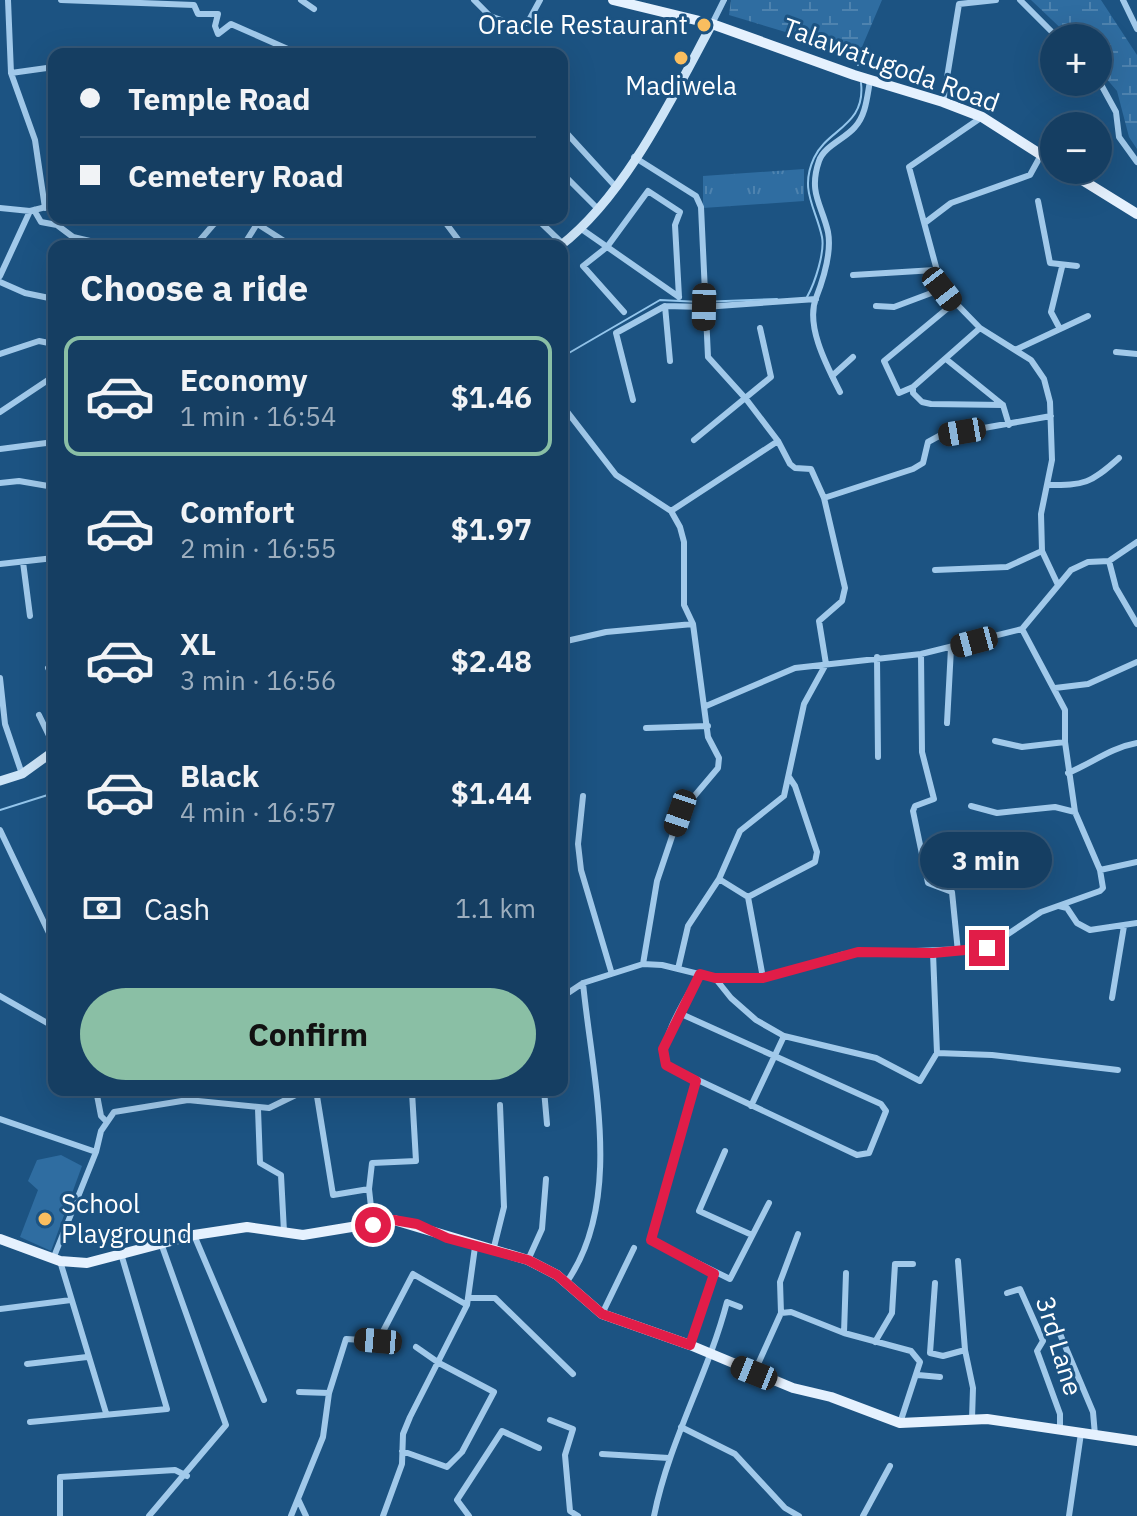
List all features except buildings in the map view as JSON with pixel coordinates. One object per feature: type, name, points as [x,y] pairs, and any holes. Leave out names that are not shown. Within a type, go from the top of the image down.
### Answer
[{"type":"main road","name":"Talawatugoda Road","points":[[613,0],[712,24],[870,81],[943,102],[982,117],[1040,154]]},
{"type":"main road","points":[[567,240],[615,186],[712,24]]},
{"type":"main road","points":[[1089,184],[1137,214]]},
{"type":"main road","points":[[0,781],[22,774],[48,753]]},
{"type":"main road","points":[[0,1239],[56,1260],[87,1263],[122,1257],[194,1235],[247,1227],[303,1235],[394,1220],[417,1224],[475,1247],[528,1260],[557,1275],[602,1314],[690,1345],[754,1373],[900,1423],[972,1419],[1137,1441]]},
{"type":"street","points":[[8,0],[11,73],[35,140],[45,208]]},
{"type":"street","points":[[61,0],[194,5],[198,14],[218,14],[215,26],[218,34],[231,24],[285,48]]},
{"type":"street","points":[[301,0],[314,9]]},
{"type":"street","points":[[474,0],[490,16],[518,26],[528,22],[540,0]]},
{"type":"street","points":[[712,24],[724,0]]},
{"type":"street","points":[[943,102],[959,4],[996,0]]},
{"type":"street","points":[[1020,0],[1044,24]]},
{"type":"street","points":[[1123,0],[1137,29]]},
{"type":"street","points":[[11,73],[48,68]]},
{"type":"street","points":[[840,392],[816,335],[816,299],[825,275],[828,233],[815,201],[818,164],[821,156],[856,127],[864,111],[870,81]]},
{"type":"street","points":[[1107,96],[1116,112],[1119,137],[1137,162]]},
{"type":"street","points":[[982,117],[909,167],[942,289],[980,328],[1031,360],[1044,379],[1051,416],[1052,460],[1041,514],[1042,551],[1058,585]]},
{"type":"street","points":[[568,135],[615,186]]},
{"type":"street","points":[[634,157],[696,196],[701,207],[708,357],[746,399],[778,441],[790,464],[811,469],[824,498],[845,588],[842,601],[819,621],[826,664],[804,704],[790,757],[784,796],[740,831],[719,879],[688,926],[678,969]]},
{"type":"street","points":[[926,222],[951,203],[1030,175],[1040,157]]},
{"type":"street","points":[[568,179],[597,208]]},
{"type":"street","points":[[580,228],[607,247],[679,297],[675,225],[680,212],[648,191],[607,247],[583,266],[624,312]]},
{"type":"street","points":[[1038,201],[1050,263],[1062,267],[1077,266]]},
{"type":"street","points":[[0,208],[32,210],[48,207]]},
{"type":"street","points":[[32,210],[41,222],[48,223]]},
{"type":"street","points":[[0,276],[32,210]]},
{"type":"street","points":[[52,224],[73,237],[86,240]]},
{"type":"street","points":[[200,240],[213,225],[210,224]]},
{"type":"street","points":[[247,240],[257,224],[281,240]]},
{"type":"street","points":[[542,224],[557,240]]},
{"type":"street","points":[[1060,329],[1051,312],[1062,267]]},
{"type":"street","points":[[853,275],[935,270]]},
{"type":"street","points":[[0,282],[25,293],[48,298]]},
{"type":"street","points":[[876,306],[894,307],[942,289]]},
{"type":"street","points":[[633,400],[616,333],[665,306],[816,299]]},
{"type":"street","points":[[954,303],[884,361],[899,393],[913,387],[980,328]]},
{"type":"street","points":[[665,306],[670,361]]},
{"type":"street","points":[[1015,350],[1088,316]]},
{"type":"street","points":[[694,440],[771,377],[760,328]]},
{"type":"street","points":[[0,354],[39,341],[48,343]]},
{"type":"street","points":[[1116,352],[1137,354]]},
{"type":"street","points":[[832,376],[853,357]]},
{"type":"street","points":[[946,359],[1003,405],[1009,425]]},
{"type":"street","points":[[0,412],[48,380]]},
{"type":"street","points":[[913,387],[922,402],[931,404],[1003,405]]},
{"type":"street","points":[[568,413],[616,475],[671,511],[684,542],[682,588],[693,624],[708,726],[719,758],[718,768],[680,813],[657,881],[643,964]]},
{"type":"street","points":[[824,498],[913,469],[923,463],[928,442],[939,436],[1051,416]]},
{"type":"street","points":[[671,511],[778,441]]},
{"type":"street","points":[[0,449],[48,443]]},
{"type":"street","points":[[1047,485],[1082,485],[1094,481],[1119,458]]},
{"type":"street","points":[[0,483],[19,481],[48,486]]},
{"type":"street","points":[[706,706],[795,668],[921,654],[1022,629],[1071,570],[1088,562],[1109,561],[1137,542]]},
{"type":"street","points":[[935,570],[1007,567],[1042,551]]},
{"type":"street","points":[[0,564],[48,559]]},
{"type":"street","points":[[1109,561],[1116,588],[1137,624]]},
{"type":"street","points":[[23,562],[30,616]]},
{"type":"street","points":[[568,641],[606,632],[693,624]]},
{"type":"street","points":[[568,993],[611,971],[643,964],[715,978],[763,978],[845,954],[958,952],[987,948],[1041,912],[1100,891],[1103,888],[1100,870],[1075,812],[1068,773],[1065,710],[1022,629]]},
{"type":"street","points":[[947,723],[951,648]]},
{"type":"street","points":[[921,654],[922,752],[934,799],[915,806],[913,811],[928,883],[952,892],[958,952]]},
{"type":"street","points":[[877,657],[878,757]]},
{"type":"street","points":[[1055,688],[1088,684],[1137,662]]},
{"type":"street","points":[[0,678],[5,724],[22,774]]},
{"type":"street","points":[[39,715],[48,735]]},
{"type":"street","points":[[646,728],[708,726]]},
{"type":"street","points":[[995,741],[1022,747],[1065,742]]},
{"type":"street","points":[[1068,773],[1097,762],[1111,748],[1137,743]]},
{"type":"street","points":[[748,897],[815,862],[817,852],[795,786],[789,777]]},
{"type":"street","points":[[583,796],[578,844],[581,870],[611,971]]},
{"type":"street","points":[[971,806],[997,813],[1055,807],[1075,812]]},
{"type":"street","points":[[0,830],[2,843],[45,923],[48,944]]},
{"type":"street","points":[[1100,870],[1137,862]]},
{"type":"street","points":[[719,879],[748,897],[763,978]]},
{"type":"street","points":[[1059,906],[1072,912],[1077,923],[1085,929],[1137,923]]},
{"type":"street","points":[[1112,998],[1124,926]]},
{"type":"street","points":[[715,978],[731,998],[756,1020],[784,1036],[876,1058],[917,1081],[924,1076],[937,1053],[933,953]]},
{"type":"street","points":[[679,1013],[775,1054],[885,1108],[869,1153],[857,1155],[666,1065],[663,1049],[679,1013],[700,974]]},
{"type":"street","points":[[565,1284],[586,1249],[601,1168],[583,983]]},
{"type":"street","points":[[0,996],[48,1023]]},
{"type":"street","points":[[751,1106],[784,1036]]},
{"type":"street","points":[[937,1053],[992,1055],[1118,1070]]},
{"type":"street","points":[[696,1081],[651,1240],[714,1274],[730,1279],[769,1203]]},
{"type":"street","points":[[97,1096],[101,1116],[107,1122]]},
{"type":"street","points":[[188,1096],[188,1100]]},
{"type":"street","points":[[106,1413],[56,1260],[107,1122],[114,1112],[188,1100],[258,1109],[269,1108],[294,1096]]},
{"type":"street","points":[[317,1096],[333,1195],[369,1189]]},
{"type":"street","points":[[373,1225],[369,1189],[372,1163],[416,1161],[412,1096]]},
{"type":"street","points":[[545,1096],[547,1124]]},
{"type":"street","points":[[493,1251],[504,1207],[500,1105]]},
{"type":"street","points":[[258,1109],[260,1163],[281,1175],[284,1233]]},
{"type":"street","points":[[0,1119],[96,1152]]},
{"type":"street","points":[[725,1151],[699,1211],[752,1235]]},
{"type":"street","points":[[528,1260],[542,1229],[546,1179]]},
{"type":"street","points":[[754,1373],[781,1313],[780,1282],[798,1234]]},
{"type":"street","points":[[194,1235],[264,1400]]},
{"type":"street","points":[[149,1516],[187,1476],[226,1425],[225,1415],[162,1246]]},
{"type":"street","points":[[383,1516],[402,1464],[410,1417],[467,1302],[475,1247]]},
{"type":"street","points":[[602,1314],[634,1248]]},
{"type":"street","points":[[30,1422],[167,1409],[122,1257]]},
{"type":"street","points":[[958,1261],[965,1350],[973,1388],[972,1419]]},
{"type":"street","points":[[875,1342],[892,1313],[895,1264],[913,1264]]},
{"type":"street","points":[[844,1333],[846,1273]]},
{"type":"street","points":[[291,1516],[323,1437],[329,1393],[346,1339],[378,1341],[413,1274],[467,1302],[495,1298],[573,1374]]},
{"type":"street","points":[[690,1345],[714,1274]]},
{"type":"street","points":[[935,1283],[930,1353],[943,1356],[965,1350]]},
{"type":"street","name":"3rd Lane","points":[[1007,1293],[1020,1289],[1043,1341],[1037,1351],[1060,1414],[1060,1429]]},
{"type":"street","points":[[0,1309],[71,1300]]},
{"type":"street","points":[[654,1516],[669,1458],[712,1356],[727,1302],[740,1307]]},
{"type":"street","points":[[781,1313],[791,1312],[844,1333],[918,1355],[918,1375],[900,1423]]},
{"type":"street","points":[[1052,1315],[1093,1412],[1095,1436]]},
{"type":"street","points":[[402,1451],[447,1467],[462,1452],[494,1392],[416,1347]]},
{"type":"street","points":[[27,1364],[87,1357]]},
{"type":"street","points":[[918,1375],[940,1377]]},
{"type":"street","points":[[299,1392],[329,1393]]},
{"type":"street","points":[[550,1420],[573,1429],[565,1470],[570,1511],[578,1516]]},
{"type":"street","points":[[681,1427],[735,1454],[785,1508],[799,1516]]},
{"type":"street","points":[[467,1515],[457,1500],[502,1431],[539,1448]]},
{"type":"street","points":[[1069,1516],[1081,1433]]},
{"type":"street","points":[[602,1454],[669,1458]]},
{"type":"street","points":[[863,1516],[890,1466]]},
{"type":"street","points":[[60,1516],[60,1477],[175,1470],[187,1476]]},
{"type":"street","points":[[298,1499],[306,1516]]},
{"type":"green space","points":[[731,0],[882,0],[859,54],[729,15]]},
{"type":"green space","points":[[1031,0],[1101,0],[1137,55],[1137,149],[1129,137],[1117,91],[1112,85],[1112,24],[1056,24]]},
{"type":"green space","points":[[804,169],[804,201],[703,208],[703,176]]},
{"type":"green space","name":"School Playground","points":[[61,1155],[82,1166],[51,1251],[20,1237],[38,1190],[28,1181],[37,1160]]},
{"type":"waterway","points":[[858,65],[859,54]]},
{"type":"waterway","points":[[807,297],[819,267],[823,243],[808,189],[810,169],[820,148],[858,109],[861,83]]},
{"type":"waterway","points":[[568,354],[660,300],[777,299]]},
{"type":"waterway","points":[[0,810],[48,795]]},
{"type":"place","name":"Oracle Restaurant","points":[[704,25]]},
{"type":"place","name":"Madiwela","points":[[681,58]]},
{"type":"place","name":"School Playground","points":[[45,1219]]},
{"type":"route","points":[[373,1225],[394,1220],[417,1224],[447,1238],[528,1260],[557,1275],[587,1305],[602,1314],[690,1345],[714,1274],[651,1240],[696,1081],[666,1065],[663,1049],[700,974],[715,978],[763,978],[787,974],[858,952],[933,953],[987,948]]}]
